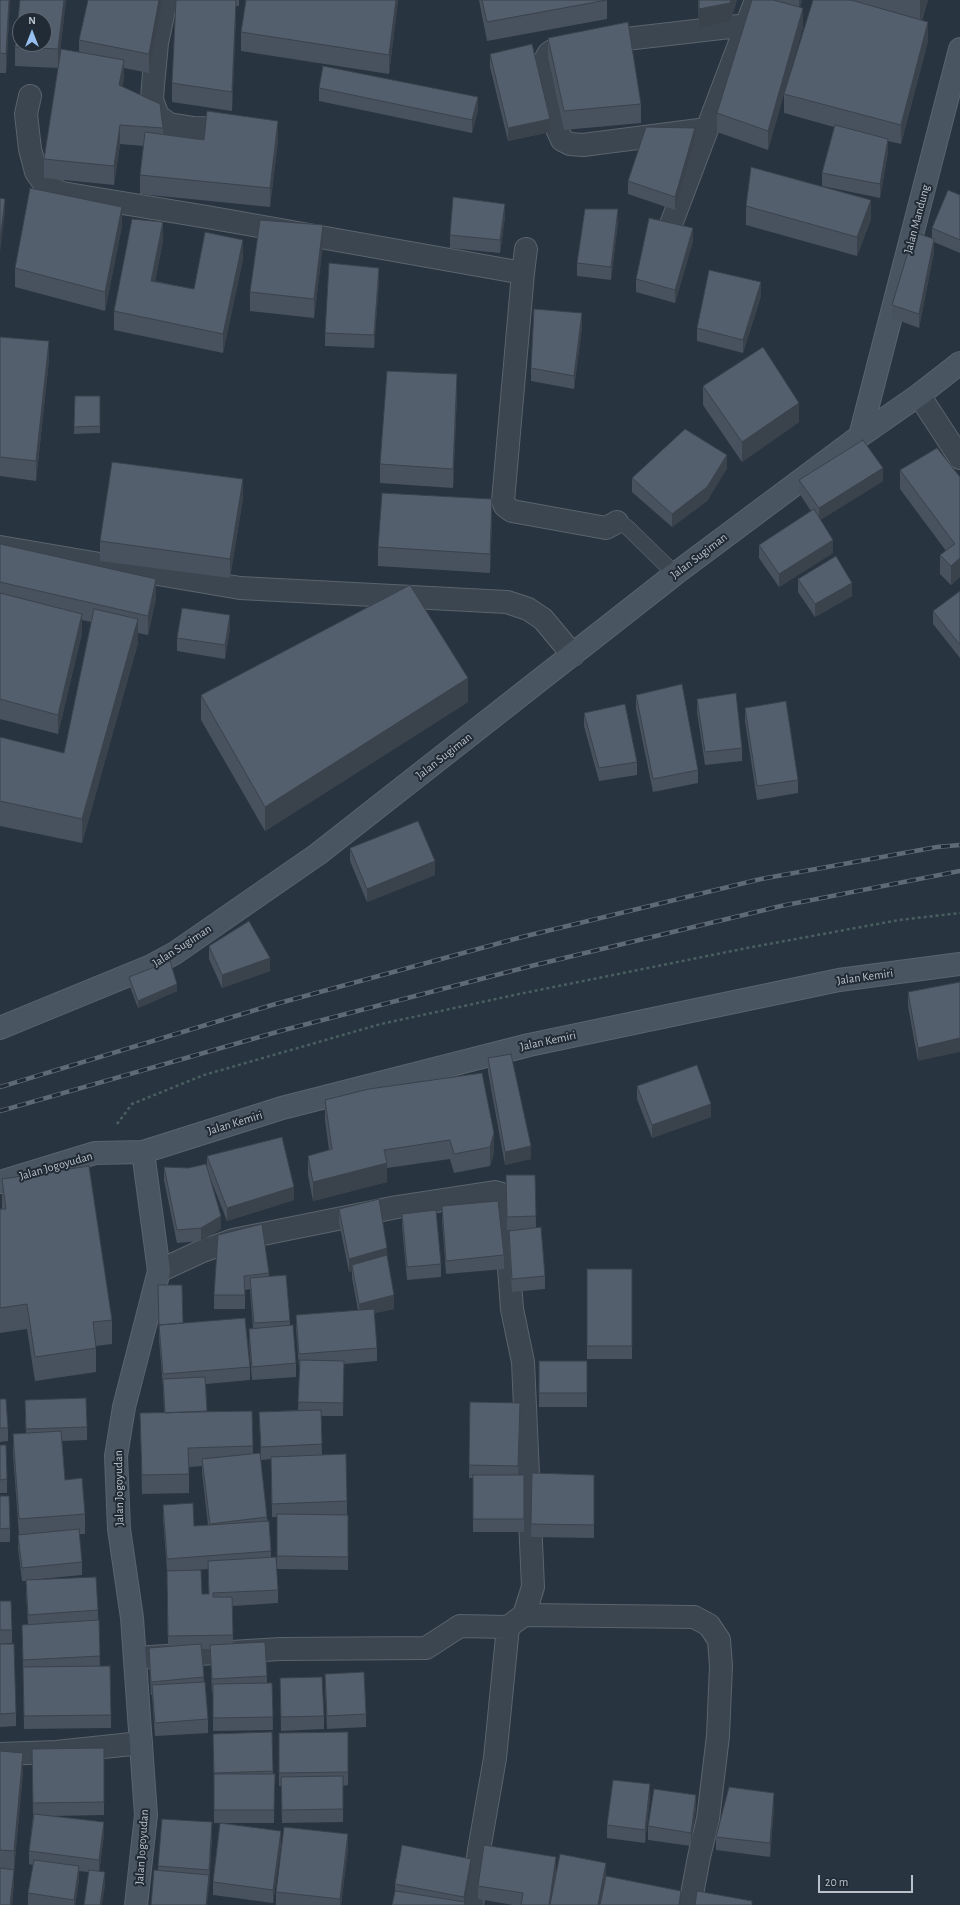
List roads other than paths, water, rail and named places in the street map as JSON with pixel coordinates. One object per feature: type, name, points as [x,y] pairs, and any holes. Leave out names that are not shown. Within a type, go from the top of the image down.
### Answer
[{"type":"main road","name":"Jalan Mandung","points":[[860,436],[960,49]]},
{"type":"main road","name":"Jalan Sugiman","points":[[0,1028],[151,966],[175,952],[318,854],[675,574],[860,436],[919,395],[960,363]]},
{"type":"main road","name":"Jalan Kemiri","points":[[144,1152],[282,1108],[529,1045],[839,980],[960,964]]},
{"type":"main road","name":"Jalan Jogoyudan","points":[[0,1182],[95,1153],[144,1152],[159,1271],[124,1407],[116,1456],[119,1529],[132,1618],[146,1816],[136,1905]]},
{"type":"street","points":[[166,0],[157,43],[153,85],[152,100],[158,116],[169,124],[194,128],[243,129]]},
{"type":"street","points":[[670,227],[756,0]]},
{"type":"street","points":[[707,129],[583,145],[570,144],[562,140],[557,129],[544,71],[545,60],[549,53],[554,50],[574,45],[747,25]]},
{"type":"street","points":[[30,96],[26,114],[30,149],[36,172],[45,185],[62,193],[213,218],[523,274]]},
{"type":"street","points":[[526,249],[503,500],[505,506],[512,510],[606,528],[621,524]]},
{"type":"street","points":[[919,395],[960,458]]},
{"type":"street","points":[[0,547],[240,588],[507,602],[528,608],[543,618],[573,655]]},
{"type":"street","points":[[159,1271],[200,1252],[233,1240],[397,1207],[496,1192],[502,1194],[504,1200],[512,1309],[523,1362],[527,1431],[529,1534],[533,1587],[516,1621],[496,1758],[479,1850],[472,1905]]},
{"type":"street","points":[[135,1658],[280,1649],[426,1648],[460,1626],[516,1621],[694,1617],[709,1625],[719,1640],[721,1666],[718,1736],[708,1819],[699,1856],[690,1905]]},
{"type":"street","points":[[0,1754],[56,1752],[141,1743]]},
{"type":"lane","points":[[621,524],[628,528],[675,574]]},
{"type":"railway","points":[[0,1087],[272,1005],[522,937],[761,879],[937,847],[960,845]]},
{"type":"railway","points":[[0,1111],[284,1030],[531,966],[781,906],[960,871]]}]
